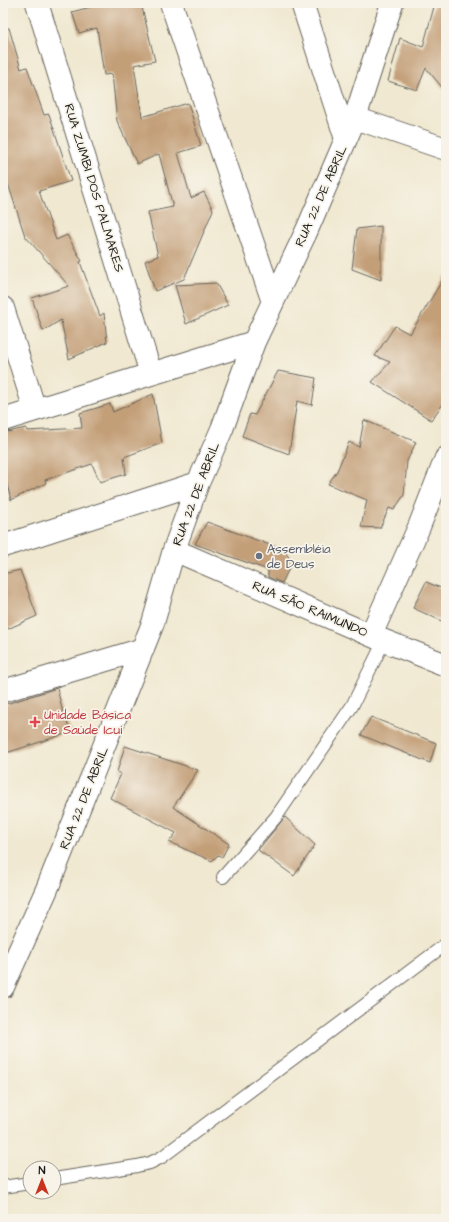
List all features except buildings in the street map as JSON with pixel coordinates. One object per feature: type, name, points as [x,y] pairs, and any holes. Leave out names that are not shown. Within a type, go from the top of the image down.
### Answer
[{"type":"street","name":"RUA ZUMBI DOS PALMARES","points":[[37,3],[151,374]]},
{"type":"street","points":[[171,3],[273,302]]},
{"type":"street","points":[[302,3],[346,139]]},
{"type":"street","name":"RUA 22 DE ABRIL","points":[[3,987],[47,888],[143,649],[153,623],[174,550],[198,483],[222,429],[254,342],[307,230],[355,118],[392,3]]},
{"type":"street","points":[[355,118],[446,149]]},
{"type":"street","points":[[3,308],[35,410]]},
{"type":"street","points":[[3,420],[254,342]]},
{"type":"street","points":[[377,638],[446,458]]},
{"type":"street","points":[[3,546],[198,483]]},
{"type":"street","name":"RUA SÃO RAIMUNDO","points":[[174,550],[377,638],[446,665]]},
{"type":"street","points":[[3,691],[143,649]]},
{"type":"lane","points":[[223,877],[276,817],[352,706],[377,638]]},
{"type":"lane","points":[[62,1178],[137,1166],[150,1163],[162,1157],[446,944]]},
{"type":"lane","points":[[3,1187],[22,1184]]},
{"type":"place","name":"Assembléia de Deus","points":[[259,556]]},
{"type":"place","name":"Unidade Básica de Saúde Icuí","points":[[35,722]]}]
